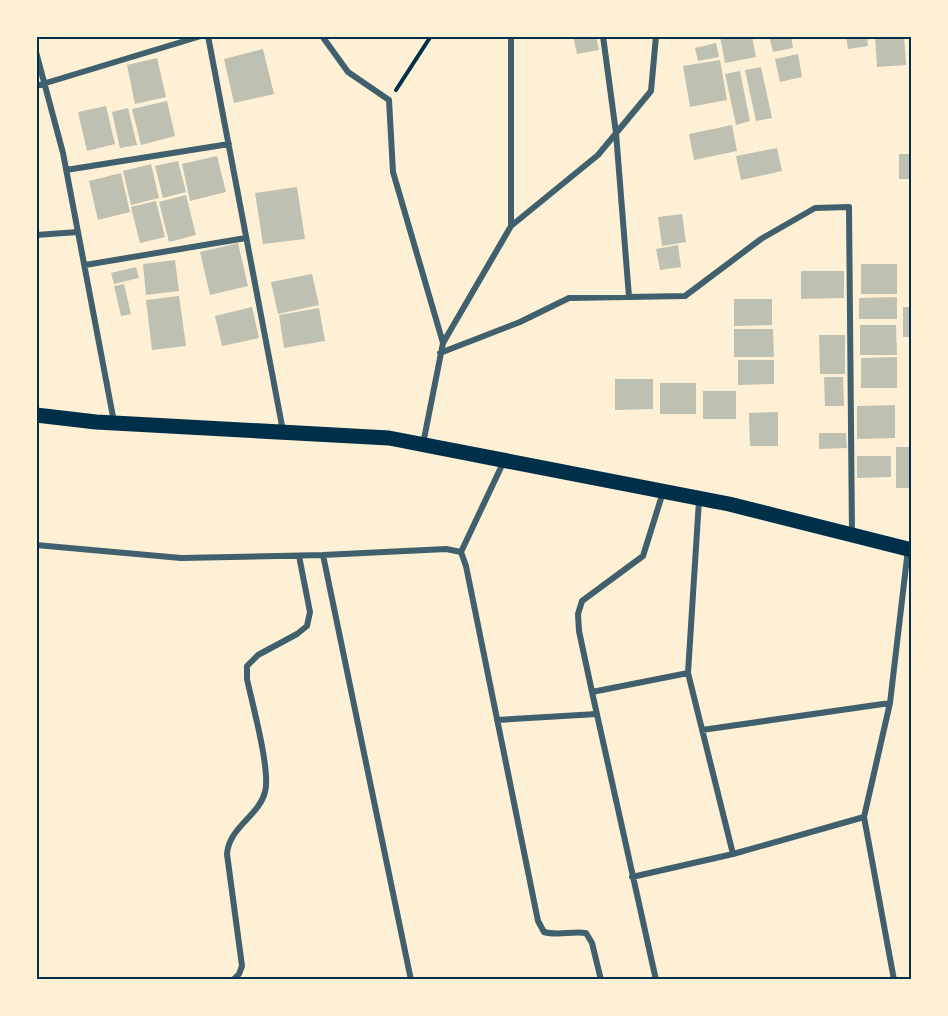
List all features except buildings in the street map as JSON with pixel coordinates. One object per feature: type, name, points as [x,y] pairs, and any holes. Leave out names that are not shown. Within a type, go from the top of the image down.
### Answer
[{"type":"main road","points":[[36,416],[389,438],[699,498],[910,550]]},
{"type":"street","points":[[36,86],[201,36]]},
{"type":"street","points":[[208,36],[283,432]]},
{"type":"street","points":[[322,36],[348,72],[389,100],[393,172],[443,343]]},
{"type":"street","points":[[511,36],[511,226]]},
{"type":"street","points":[[603,36],[616,133],[629,297]]},
{"type":"street","points":[[423,444],[443,343],[511,226],[598,155],[651,91],[656,36]]},
{"type":"street","points":[[36,52],[66,170],[114,422]]},
{"type":"street","points":[[66,170],[229,144]]},
{"type":"street","points":[[440,353],[520,322],[569,298],[685,296],[761,239],[814,208],[849,207],[852,535]]},
{"type":"street","points":[[36,235],[78,232]]},
{"type":"street","points":[[85,265],[246,238]]},
{"type":"street","points":[[504,460],[461,552],[538,921],[544,932],[552,934],[586,933],[592,943],[601,980]]},
{"type":"street","points":[[656,980],[579,632],[578,614],[582,601],[643,556],[663,491]]},
{"type":"street","points":[[699,498],[688,673],[733,854]]},
{"type":"street","points":[[36,545],[181,558],[299,556],[446,549],[461,552]]},
{"type":"street","points":[[894,980],[864,818],[890,703],[910,550]]},
{"type":"street","points":[[323,555],[411,980]]},
{"type":"street","points":[[233,980],[239,974],[242,966],[227,854],[228,843],[265,794],[266,774],[247,679],[247,666],[258,655],[307,626],[310,612],[299,556]]},
{"type":"street","points":[[592,692],[688,673]]},
{"type":"street","points":[[702,730],[890,703]]},
{"type":"street","points":[[497,720],[597,714]]},
{"type":"street","points":[[633,877],[733,854],[864,818]]},
{"type":"path","points":[[389,100],[431,36]]}]
